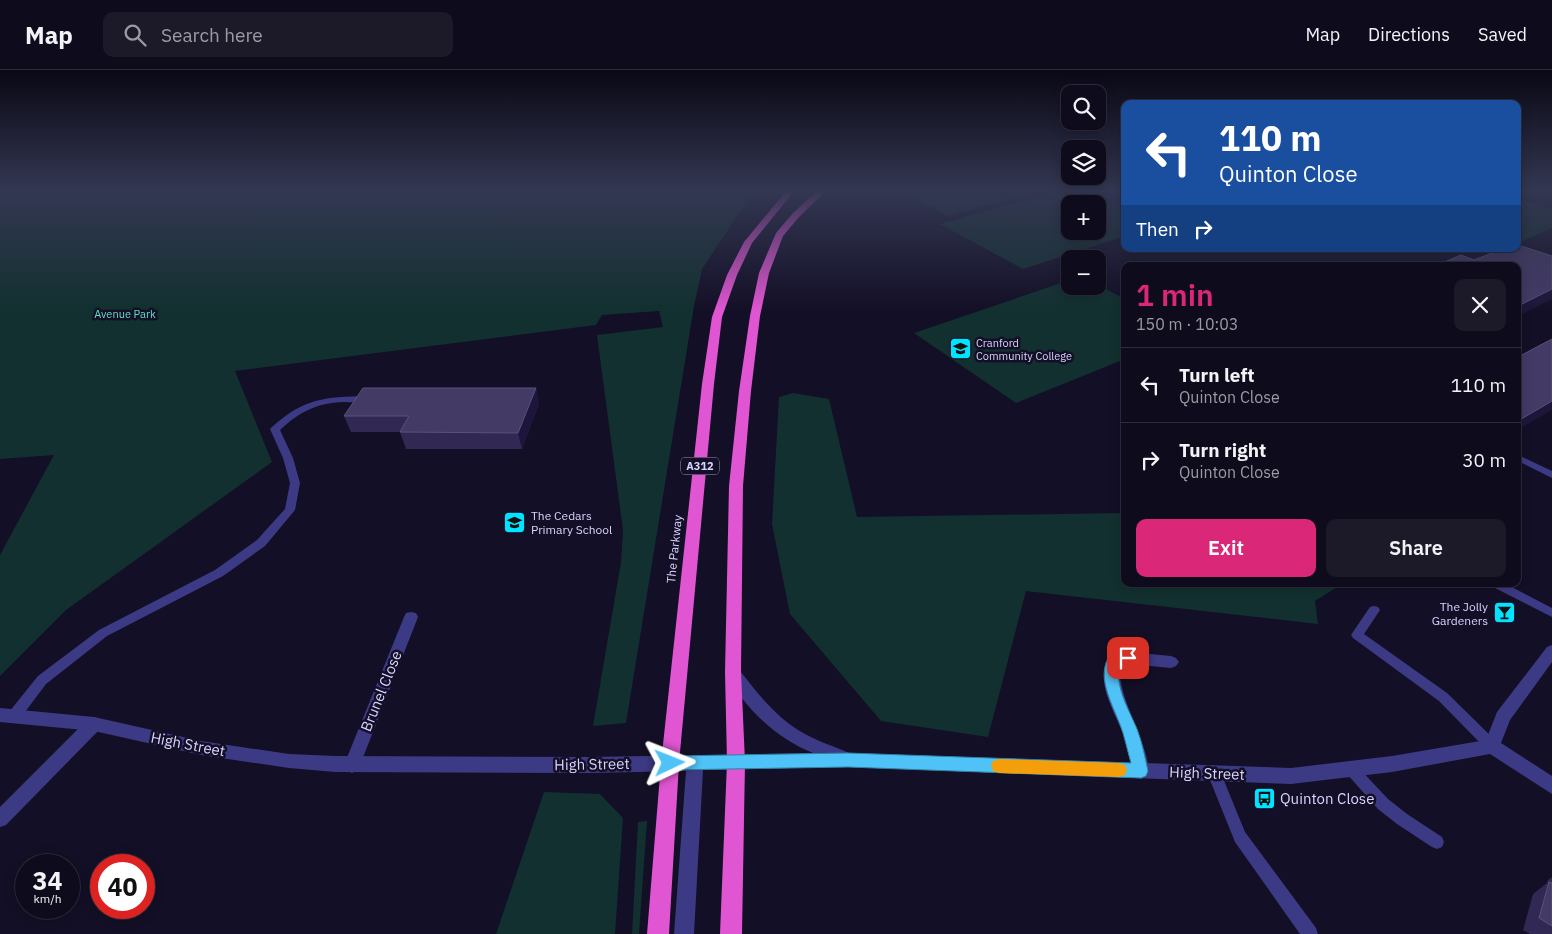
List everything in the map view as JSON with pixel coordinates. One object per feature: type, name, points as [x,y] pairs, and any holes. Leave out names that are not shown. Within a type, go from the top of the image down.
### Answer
[{"type":"highway","name":"The Parkway","points":[[658,934],[670,763],[708,384],[718,317],[732,275],[748,242],[758,230]]},
{"type":"highway","name":"A312","points":[[731,934],[736,762],[733,672],[736,486],[755,316],[764,273],[779,235],[783,230]]},
{"type":"street","name":"Brunel Close","points":[[352,765],[411,617]]},
{"type":"street","points":[[1552,651],[1503,717],[1492,746],[1552,786]]},
{"type":"street","points":[[1141,771],[1130,730],[1122,714],[1110,674],[1113,662],[1128,658],[1171,662]]},
{"type":"street","points":[[733,672],[749,696],[781,728],[798,738],[848,760]]},
{"type":"street","name":"High Street","points":[[7,716],[94,724],[201,748],[289,761],[352,765],[848,760],[1214,775],[1291,776],[1411,762],[1492,746]]},
{"type":"street","points":[[0,819],[94,724]]},
{"type":"street","points":[[684,934],[695,762]]},
{"type":"lane","points":[[7,716],[42,680],[103,633],[219,573],[261,543],[290,510],[295,483],[288,458],[275,428],[290,414],[310,404],[329,400],[376,399]]},
{"type":"lane","points":[[1521,460],[1552,475]]},
{"type":"lane","points":[[1503,587],[1552,613]]},
{"type":"lane","points":[[1374,610],[1358,635],[1443,696],[1492,746]]},
{"type":"lane","points":[[1352,770],[1383,804],[1437,842]]},
{"type":"lane","points":[[1214,775],[1240,836],[1310,934]]},
{"type":"green space","name":"Avenue Park","points":[[0,230],[728,230],[702,269],[694,306],[626,723],[593,726],[621,562],[623,530],[597,335],[663,327],[659,311],[602,315],[596,325],[235,371],[272,462],[66,610],[0,676],[0,555],[54,455],[0,459]]},
{"type":"green space","points":[[952,230],[1061,230],[1061,240],[1106,240],[1106,230],[1121,230],[1121,237],[1082,250],[1061,250],[1061,257],[1023,269]]},
{"type":"green space","points":[[1521,230],[1547,230],[1521,242]]},
{"type":"green space","points":[[1061,283],[1061,295],[1106,295],[1106,289],[1121,297],[1121,361],[1016,403],[914,333]]},
{"type":"green space","points":[[793,393],[829,399],[857,517],[1121,513],[1121,587],[1337,587],[1315,601],[1318,624],[1026,591],[988,737],[881,721],[790,614],[772,524],[779,397]]},
{"type":"green space","points":[[544,792],[600,794],[623,818],[615,934],[496,934]]},
{"type":"green space","points":[[647,821],[639,934],[632,934],[638,822]]},
{"type":"building","points":[[1521,246],[1552,256],[1552,289],[1521,304],[1521,262],[1444,262],[1461,255],[1474,260],[1494,252],[1521,252]]},
{"type":"building","points":[[1552,339],[1552,401],[1521,419],[1521,355]]},
{"type":"building","points":[[363,388],[536,388],[518,433],[400,432],[409,416],[344,416]]},
{"type":"building","points":[[1549,882],[1552,883],[1552,926],[1539,918]]},
{"type":"slow traffic","points":[[999,766],[1119,770]]},
{"type":"place","name":"Cranford Community College","points":[[960,349]]},
{"type":"place","name":"The Cedars Primary School","points":[[515,522]]},
{"type":"place","name":"The Jolly Gardeners","points":[[1504,613]]},
{"type":"place","name":"Quinton Close","points":[[1264,798]]},
{"type":"route","points":[[670,763],[848,760],[1141,771],[1130,730],[1122,714],[1110,674],[1113,662],[1128,658]]}]
